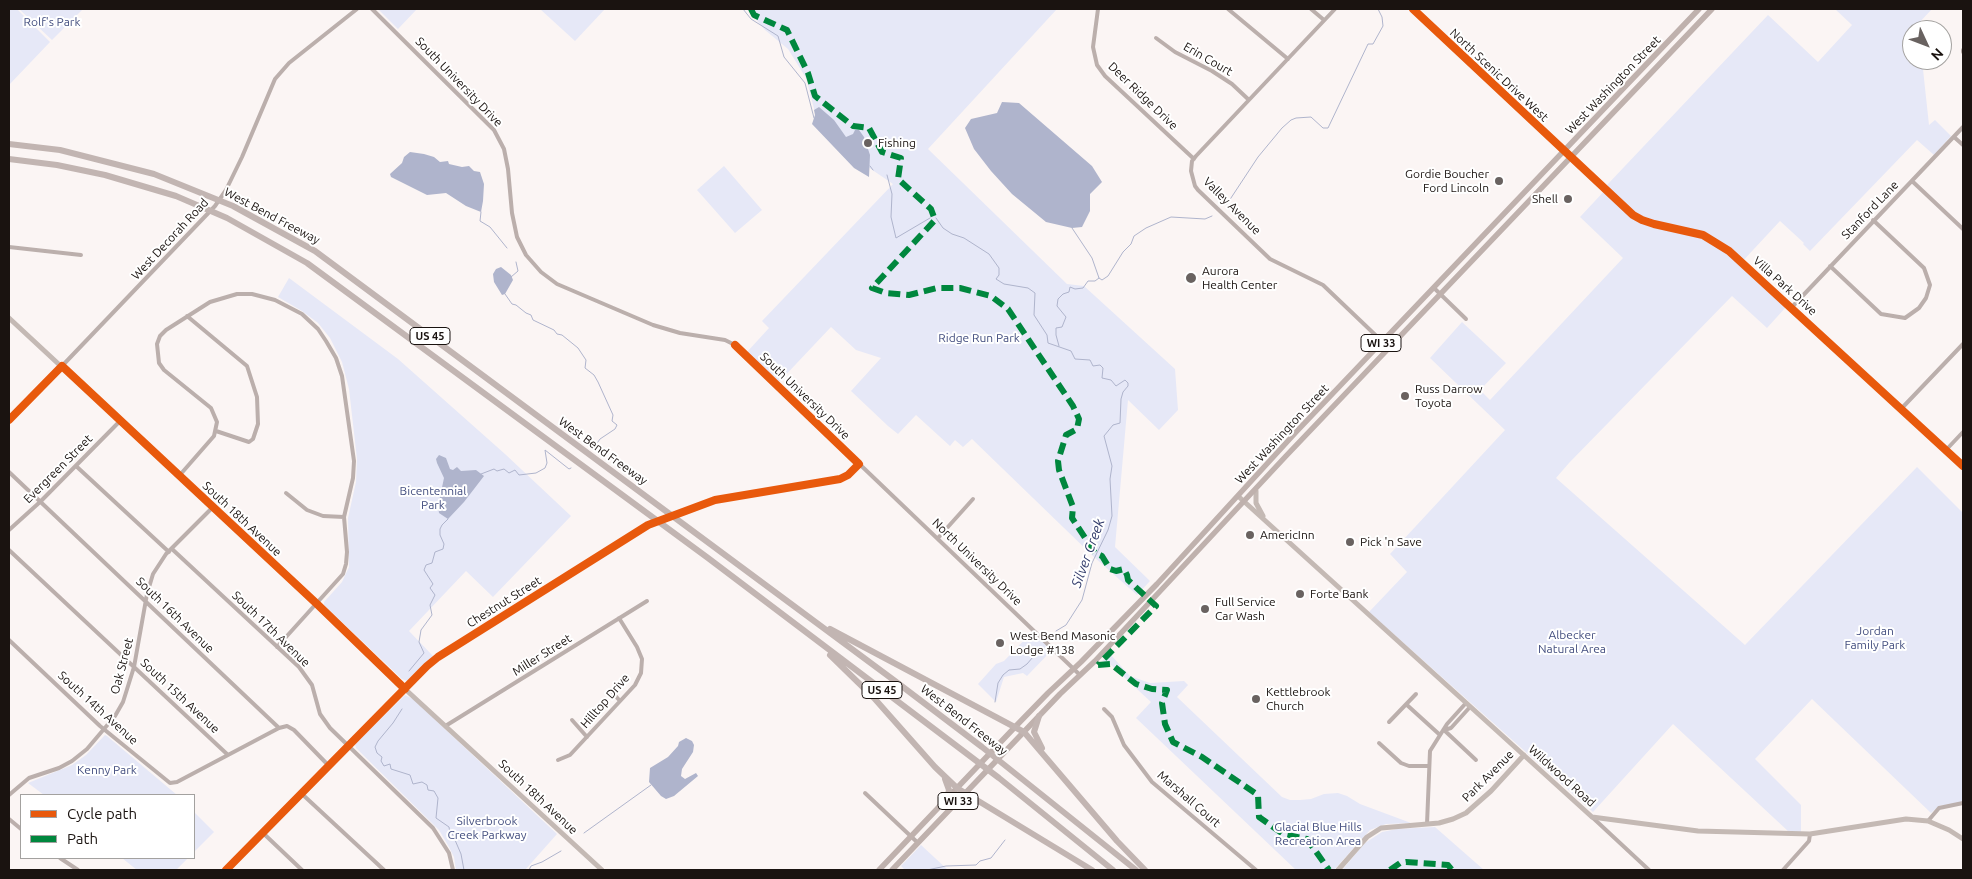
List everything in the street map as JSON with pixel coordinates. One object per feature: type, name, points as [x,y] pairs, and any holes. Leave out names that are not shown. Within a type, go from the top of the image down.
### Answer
[{"type":"highway","name":"West Bend Freeway","points":[[9,144],[60,150],[154,174],[233,206],[315,252],[808,617],[1008,768],[1136,870]]},
{"type":"highway","name":"West Bend Freeway","points":[[9,159],[66,167],[176,196],[227,218],[308,263],[708,558],[999,778],[1113,870]]},
{"type":"highway","points":[[808,617],[1024,732],[1117,841],[1145,870]]},
{"type":"highway","points":[[795,624],[848,671],[945,778],[964,794],[1092,870]]},
{"type":"highway","points":[[1039,716],[1034,732],[1044,754]]},
{"type":"highway","points":[[945,778],[949,790],[947,798]]},
{"type":"main road","name":"West Washington Street","points":[[879,870],[1238,496],[1297,431],[1699,9]]},
{"type":"main road","name":"West Washington Street","points":[[892,870],[1245,502],[1712,9]]},
{"type":"street","name":"West Decorah Road","points":[[9,420],[202,222],[226,190],[275,79],[288,63],[356,9]]},
{"type":"street","name":"South University Drive","points":[[372,9],[494,130],[504,149],[517,237],[526,254],[541,272],[556,284],[653,325],[680,333],[725,340],[735,345],[859,464]]},
{"type":"street","name":"Deer Ridge Drive","points":[[1098,9],[1094,47],[1097,65],[1105,76],[1194,159]]},
{"type":"street","points":[[1228,9],[1288,59]]},
{"type":"street","points":[[1312,9],[1324,20]]},
{"type":"street","points":[[1194,159],[1335,9]]},
{"type":"street","name":"North Scenic Drive West","points":[[1413,9],[1570,157]]},
{"type":"street","name":"Erin Court","points":[[1156,38],[1232,84],[1249,100]]},
{"type":"street","name":"Stanford Lane","points":[[1792,307],[1963,127]]},
{"type":"street","points":[[1954,137],[1963,145]]},
{"type":"street","name":"Villa Park Drive","points":[[1570,157],[1634,215],[1642,220],[1692,232],[1716,242],[1729,251],[1963,466]]},
{"type":"street","name":"Valley Avenue","points":[[1194,159],[1191,171],[1198,190],[1270,259],[1304,274],[1323,285],[1389,348]]},
{"type":"street","points":[[1912,181],[1963,229]]},
{"type":"street","points":[[1830,266],[1881,314],[1905,318],[1919,308],[1926,298],[1930,285],[1924,268],[1873,220]]},
{"type":"street","points":[[9,247],[81,255]]},
{"type":"street","points":[[1434,288],[1466,319]]},
{"type":"street","points":[[179,476],[209,442],[216,431],[217,422],[211,408],[164,370],[159,363],[157,344],[160,336],[210,302],[237,294],[252,294],[275,300],[302,314],[318,329],[336,358],[342,376],[354,462],[353,478],[344,517],[346,564],[343,574],[318,604],[277,647]]},
{"type":"street","points":[[187,316],[247,366],[256,397],[258,424],[253,439],[249,442],[216,431]]},
{"type":"street","name":"South 18th Avenue","points":[[9,318],[212,508],[318,604],[405,689],[602,870]]},
{"type":"street","points":[[1901,409],[1963,344]]},
{"type":"street","name":"Evergreen Street","points":[[9,530],[40,502],[120,421]]},
{"type":"street","points":[[1946,450],[1963,432]]},
{"type":"street","name":"Chestnut Street","points":[[226,870],[438,657],[648,525],[715,500],[840,479],[848,475],[859,464]]},
{"type":"street","name":"North University Drive","points":[[859,464],[1080,675]]},
{"type":"street","name":"South 17th Avenue","points":[[76,466],[277,647],[307,677],[312,685],[320,714],[330,728],[433,828],[449,853],[453,870]]},
{"type":"street","name":"South 16th Avenue","points":[[9,472],[279,728],[287,726],[294,730],[329,766]]},
{"type":"street","points":[[1256,490],[1256,503],[1266,521]]},
{"type":"street","points":[[286,493],[307,510],[323,516],[344,517]]},
{"type":"street","name":"Wildwood Road","points":[[1238,496],[1592,817],[1698,831],[1810,834],[1906,819],[1928,821],[1949,830],[1963,839]]},
{"type":"street","points":[[938,538],[973,499]]},
{"type":"street","name":"Oak Street","points":[[9,795],[29,778],[72,761],[105,730],[115,716],[123,702],[134,666],[153,574],[170,551],[212,508]]},
{"type":"street","name":"South 15th Avenue","points":[[9,550],[228,755]]},
{"type":"street","name":"Miller Street","points":[[447,726],[647,601]]},
{"type":"street","name":"Hilltop Drive","points":[[558,760],[570,755],[635,686],[641,673],[642,659],[637,647],[619,618]]},
{"type":"street","name":"South 14th Avenue","points":[[9,640],[105,730],[170,783],[177,782],[228,755]]},
{"type":"street","points":[[612,692],[620,701]]},
{"type":"street","points":[[1389,722],[1416,694]]},
{"type":"street","points":[[1407,704],[1440,735]]},
{"type":"street","points":[[1427,824],[1430,751],[1444,730],[1451,728],[1468,705]]},
{"type":"street","name":"Marshall Court","points":[[1104,709],[1112,717],[1124,745],[1152,782],[1256,870]]},
{"type":"street","points":[[572,720],[587,737]]},
{"type":"street","points":[[228,755],[279,728]]},
{"type":"street","points":[[1444,730],[1476,760]]},
{"type":"street","points":[[1379,743],[1401,763],[1409,766],[1428,766]]},
{"type":"street","name":"Park Avenue","points":[[1338,870],[1367,837],[1381,828],[1453,820],[1477,805],[1524,755]]},
{"type":"street","points":[[865,793],[918,843]]},
{"type":"street","points":[[302,794],[384,870]]},
{"type":"street","points":[[1928,821],[1939,808],[1963,803]]},
{"type":"street","points":[[1592,817],[1650,870]]},
{"type":"street","points":[[9,818],[20,828]]},
{"type":"street","points":[[263,833],[302,870]]},
{"type":"street","points":[[1783,870],[1809,841],[1810,834]]},
{"type":"street","points":[[62,859],[78,870]]},
{"type":"green space","name":"Rolf's Park","points":[[9,9],[17,9],[50,42],[9,85]]},
{"type":"green space","name":"Rolf's Park","points":[[19,9],[83,9],[52,40]]},
{"type":"green space","points":[[378,9],[417,9],[398,29]]},
{"type":"green space","points":[[540,9],[605,9],[575,41]]},
{"type":"green space","name":"Ridge Run Park","points":[[747,9],[1057,9],[928,149],[1067,284],[1084,286],[1175,369],[1178,410],[1159,430],[1128,400],[1115,547],[1150,581],[1137,595],[1094,557],[972,439],[963,447],[955,440],[950,446],[916,415],[898,434],[888,426],[851,391],[881,358],[856,350],[831,327],[779,382],[747,352],[769,328],[762,321],[893,184],[865,165],[818,124],[806,78],[788,49],[765,30]]},
{"type":"green space","name":"Albecker Natural Area","points":[[1835,9],[1932,9],[1922,20],[1902,20],[1902,70],[1923,70],[1929,125],[1935,120],[1951,136],[1934,155],[1917,140],[1810,251],[1780,221],[1740,264],[1786,307],[1767,328],[1732,296],[1556,478],[1745,645],[1917,467],[1963,513],[1963,802],[1939,806],[1931,813],[1812,699],[1755,759],[1801,805],[1801,832],[1789,832],[1673,724],[1593,812],[1369,612],[1407,572],[1390,554],[1505,430],[1430,358],[1462,322],[1506,363],[1480,390],[1490,400],[1623,258],[1580,217],[1608,187],[1607,185],[1768,15],[1818,62],[1852,25]]},
{"type":"green space","points":[[724,166],[762,210],[735,233],[697,190]]},
{"type":"green space","name":"Bicentennial Park","points":[[289,278],[398,359],[505,454],[571,516],[493,597],[466,571],[409,631],[433,656],[407,681],[402,679],[324,605],[324,602],[342,582],[349,567],[348,518],[356,482],[357,459],[349,389],[342,362],[330,338],[318,323],[278,297]]},
{"type":"green space","points":[[1033,631],[1053,649],[1027,676],[1023,673],[1004,677],[996,702],[978,684],[996,664],[1004,661]]},
{"type":"green space","name":"Glacial Blue Hills Recreation Area","points":[[1110,654],[1130,676],[1150,683],[1184,681],[1188,685],[1177,697],[1282,797],[1290,800],[1300,800],[1311,799],[1324,794],[1338,793],[1360,804],[1411,823],[1386,824],[1370,830],[1334,870],[1296,870],[1136,718],[1151,702],[1111,665],[1102,661]]},
{"type":"green space","name":"Silverbrook Creek Parkway","points":[[405,695],[413,699],[557,834],[525,870],[456,870],[454,857],[439,830],[356,748],[355,744]]},
{"type":"green space","name":"Kenny Park","points":[[105,735],[176,794],[43,794],[28,783],[72,765],[86,755]]},
{"type":"green space","points":[[195,813],[214,832],[195,851]]},
{"type":"green space","name":"Glacial Blue Hills Recreation Area","points":[[1435,827],[1484,870],[1342,870],[1365,843],[1382,832],[1397,829]]},
{"type":"green space","points":[[921,845],[948,870],[905,870],[901,866]]},
{"type":"green space","points":[[123,859],[187,859],[176,870],[137,870]]},
{"type":"water","points":[[1002,102],[1019,103],[1092,166],[1102,182],[1090,194],[1090,211],[1082,227],[1072,228],[1046,222],[1012,194],[974,149],[965,128],[971,119],[997,113]]},
{"type":"water","points":[[819,107],[834,120],[846,137],[853,134],[855,130],[859,130],[864,137],[870,155],[869,177],[854,168],[812,124],[815,115],[814,110]]},
{"type":"water","points":[[410,152],[434,157],[440,162],[448,161],[449,164],[462,167],[469,166],[474,171],[480,172],[484,184],[481,212],[466,206],[446,193],[427,195],[391,177],[390,174]]},
{"type":"water","points":[[501,267],[511,275],[513,280],[505,294],[502,295],[494,282],[493,274],[496,269]]},
{"type":"water","points":[[439,455],[446,458],[450,469],[453,470],[457,467],[461,471],[476,470],[484,476],[448,519],[439,513],[438,506],[444,478],[436,459]]},
{"type":"water","points":[[686,738],[692,741],[694,745],[693,752],[682,769],[681,776],[685,779],[696,773],[698,776],[674,796],[666,799],[649,782],[650,768],[668,757],[678,746],[679,742]]},
{"type":"waterway","name":"Silver Creek","points":[[743,9],[751,19],[778,36],[784,57],[805,83],[814,118]]},
{"type":"waterway","points":[[1227,204],[1258,157],[1291,120],[1311,117],[1323,128],[1328,128],[1368,44],[1373,44],[1383,26],[1382,17],[1378,9]]},
{"type":"waterway","name":"Silver Creek","points":[[870,166],[873,170]]},
{"type":"waterway","name":"Silver Creek","points":[[887,175],[892,194],[891,217],[896,238],[930,218]]},
{"type":"waterway","points":[[481,212],[480,221],[490,227],[507,248]]},
{"type":"waterway","points":[[1099,278],[1102,280],[1108,276],[1123,252],[1131,244],[1134,236],[1146,228],[1171,217],[1205,219],[1212,216]]},
{"type":"waterway","name":"Silver Creek","points":[[936,218],[943,228],[952,234],[964,238],[989,254],[999,268],[999,275],[996,279],[1004,284],[1028,288],[1035,293],[1034,315],[1047,335],[1048,343],[1071,351],[1075,359],[1090,360],[1093,366],[1100,365],[1103,368],[1102,378],[1111,380],[1116,386],[1125,380],[1128,383],[1121,399],[1120,423],[1113,425],[1104,436],[1112,466],[1110,479],[1112,516],[1108,530],[1092,563],[1082,600],[1066,625],[1056,631]]},
{"type":"waterway","points":[[1059,346],[1056,328],[1062,327],[1066,317],[1057,306],[1058,299],[1063,294],[1069,292],[1070,287],[1075,289],[1083,288],[1088,281],[1095,281],[1099,278],[1092,258],[1072,228]]},
{"type":"waterway","points":[[511,277],[518,271],[516,262]]},
{"type":"waterway","points":[[505,294],[512,304],[531,315],[533,320],[554,330],[578,348],[586,360],[585,368],[594,375],[598,382],[613,415],[612,421],[617,425],[615,429],[600,439],[595,446]]},
{"type":"waterway","points":[[481,474],[494,469],[497,471],[504,469],[509,473],[515,470],[519,475],[536,473],[545,468],[547,463],[545,450],[569,469],[571,468]]},
{"type":"waterway","points":[[409,671],[424,653],[419,642],[421,630],[432,615],[430,605],[435,595],[430,588],[433,584],[424,570],[426,565],[432,563],[435,552],[443,549],[444,544],[440,535],[440,529],[448,519]]},
{"type":"waterway","name":"Silver Creek","points":[[995,702],[998,683],[1003,675],[1009,670],[1020,669],[1039,650]]},
{"type":"waterway","points":[[402,709],[378,741],[375,747],[377,753],[382,757],[381,761],[384,766],[390,764],[391,769],[410,775],[413,784],[422,782],[427,785],[428,790],[434,791],[438,798],[436,818],[449,827],[450,833],[452,833],[461,854],[464,870]]},
{"type":"waterway","points":[[584,833],[651,785]]},
{"type":"waterway","name":"Silver Creek","points":[[927,870],[946,866],[976,865],[980,861],[991,858],[1005,840]]},
{"type":"waterway","points":[[529,870],[531,866],[561,851]]},
{"type":"marked path","points":[[751,9],[754,15],[787,30],[808,73],[815,96],[853,126],[869,128],[882,152],[901,158],[898,179],[931,209],[935,220],[872,288],[886,293],[909,295],[937,288],[960,288],[991,296],[1008,309],[1073,406],[1079,419],[1077,429],[1066,435],[1058,461],[1059,470],[1073,507],[1072,518],[1095,553],[1102,556],[1110,569],[1116,571],[1124,569],[1128,580],[1156,606],[1098,665]]},
{"type":"marked path","points":[[1098,665],[1111,664],[1136,684],[1152,689],[1167,690],[1162,703],[1165,724],[1173,742],[1202,757],[1258,795],[1259,817],[1283,834],[1307,839],[1329,870]]},
{"type":"marked path","points":[[1390,870],[1400,863],[1406,862],[1448,865],[1452,870]]},
{"type":"cycle path","points":[[1413,9],[1633,215],[1654,224],[1703,235],[1729,251],[1963,466]]},
{"type":"cycle path","points":[[226,870],[438,657],[648,525],[715,500],[840,479],[848,475],[859,464],[735,345]]},
{"type":"cycle path","points":[[9,420],[62,366],[317,604],[405,689]]},
{"type":"place","name":"Fishing","points":[[868,143]]},
{"type":"place","name":"Gordie Boucher Ford Lincoln","points":[[1499,181]]},
{"type":"place","name":"Shell","points":[[1568,199]]},
{"type":"place","name":"Aurora Health Center","points":[[1191,278]]},
{"type":"place","name":"Russ Darrow Toyota","points":[[1405,396]]},
{"type":"place","name":"AmericInn","points":[[1250,535]]},
{"type":"place","name":"Pick 'n Save","points":[[1350,542]]},
{"type":"place","name":"Forte Bank","points":[[1300,594]]},
{"type":"place","name":"Full Service Car Wash","points":[[1205,609]]},
{"type":"place","name":"West Bend Masonic Lodge #138","points":[[1000,643]]},
{"type":"place","name":"Kettlebrook Church","points":[[1256,699]]},
{"type":"park label","name":"Jordan Family Park","points":[[1875,638]]}]
